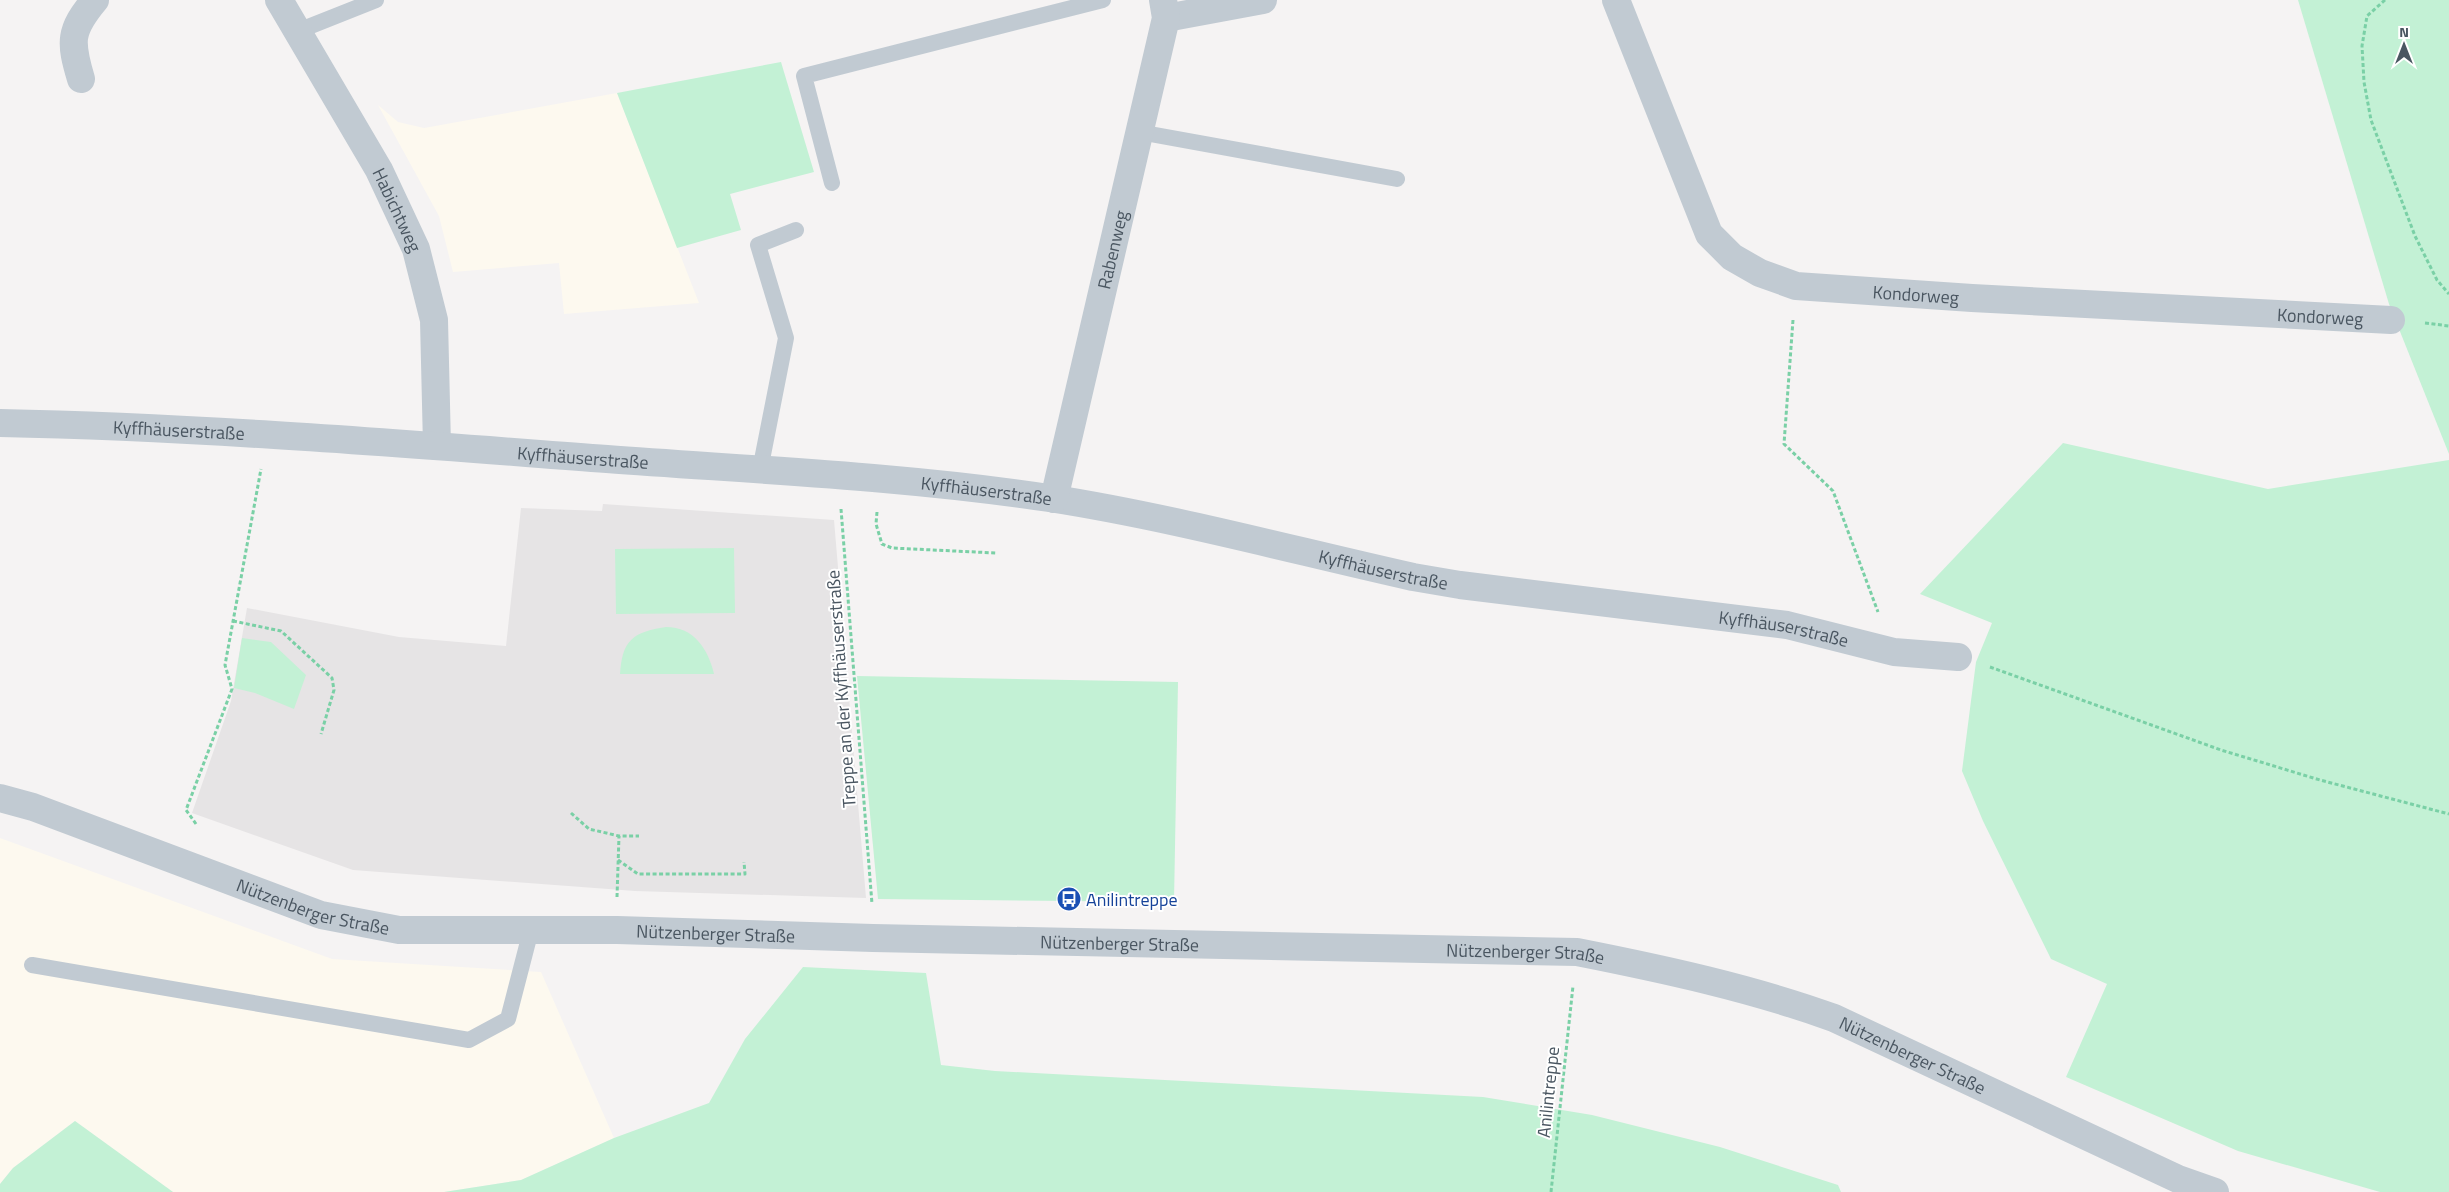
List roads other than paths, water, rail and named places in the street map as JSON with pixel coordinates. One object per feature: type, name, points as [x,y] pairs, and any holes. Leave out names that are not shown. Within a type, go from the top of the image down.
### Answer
[{"type":"street","points":[[81,79],[72,49],[79,20],[95,0]]},
{"type":"street","name":"Habichtweg","points":[[279,0],[379,170],[416,250],[434,320],[437,446]]},
{"type":"street","points":[[1165,9],[1263,0]]},
{"type":"street","name":"Kondorweg","points":[[1616,0],[1709,234],[1732,257],[1760,273],[1796,286],[1972,298],[2391,320]]},
{"type":"street","name":"Rabenweg","points":[[1054,499],[1165,9]]},
{"type":"street","name":"Kyffhäuserstraße","points":[[0,423],[129,426],[437,446],[880,479],[1054,499],[1128,513],[1413,577],[1460,585],[1787,625],[1894,652],[1923,653],[1958,658]]},
{"type":"street","name":"Nützenberger Straße","points":[[0,798],[33,807],[321,915],[399,930],[617,930],[873,938],[1577,952],[1646,965],[1804,1006],[1834,1018],[2178,1179],[2215,1192]]},
{"type":"lane","points":[[298,31],[376,0]]},
{"type":"lane","points":[[832,183],[804,76],[1104,0]]},
{"type":"lane","points":[[1138,132],[1397,179]]},
{"type":"lane","points":[[760,470],[786,338],[758,245],[796,230]]},
{"type":"lane","points":[[32,965],[469,1040],[508,1019],[531,930]]},
{"type":"place","name":"Anilintreppe","points":[[1069,899]]}]
